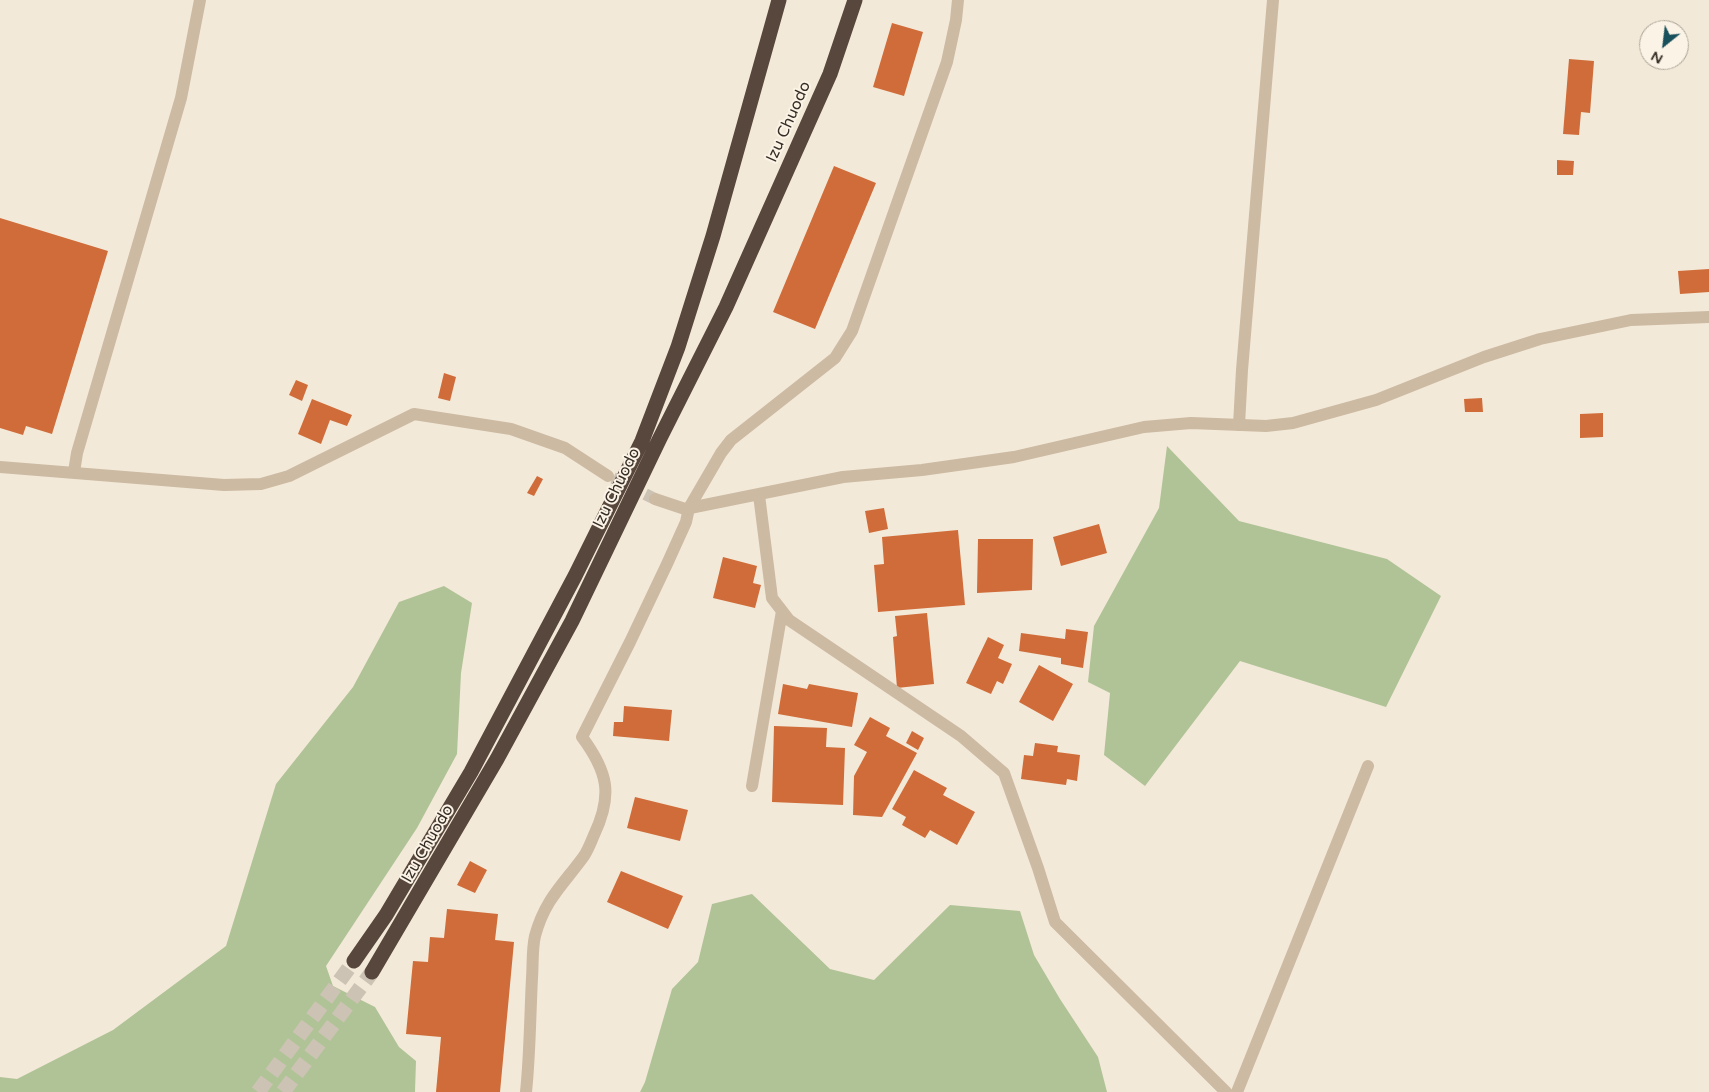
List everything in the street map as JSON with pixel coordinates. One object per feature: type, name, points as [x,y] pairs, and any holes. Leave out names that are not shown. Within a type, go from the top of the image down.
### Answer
[{"type":"highway","name":"Izu Chuodo","points":[[354,961],[386,915],[471,772],[570,584],[642,441],[678,348],[713,236],[778,0]]},
{"type":"highway","name":"Izu Chuodo","points":[[372,972],[498,759],[572,621],[660,438],[726,307],[830,74],[855,0]]},
{"type":"street","points":[[74,472],[77,453],[181,98],[200,0]]},
{"type":"street","points":[[526,1092],[534,939],[541,915],[550,898],[586,854],[603,817],[606,790],[601,768],[595,755],[582,737],[659,582],[686,522],[689,508],[721,453],[731,440],[835,358],[852,331],[947,62],[956,20],[958,0]]},
{"type":"street","points":[[1239,425],[1242,360],[1273,0]]},
{"type":"street","points":[[655,499],[685,509],[843,478],[1014,458],[1144,427],[1191,423],[1266,426],[1293,423],[1376,400],[1484,357],[1540,339],[1632,320],[1709,317]]},
{"type":"street","points":[[0,466],[224,485],[261,484],[289,476],[414,414],[511,429],[565,448],[608,476]]},
{"type":"street","points":[[759,495],[772,598],[789,620],[962,736],[1004,772],[1055,922],[1226,1092]]},
{"type":"street","points":[[752,786],[782,611]]},
{"type":"street","points":[[1237,1092],[1368,766]]},
{"type":"green space","points":[[1167,446],[1239,521],[1387,559],[1441,596],[1386,707],[1240,661],[1145,786],[1104,755],[1110,693],[1088,682],[1094,626],[1159,508]]},
{"type":"green space","points":[[444,586],[472,603],[461,673],[457,754],[417,828],[326,966],[333,986],[375,1007],[399,1047],[416,1061],[415,1092],[0,1092],[0,1077],[17,1079],[113,1030],[226,946],[276,784],[353,687],[399,602]]},
{"type":"green space","points":[[752,894],[830,969],[874,980],[950,905],[1020,911],[1034,955],[1098,1057],[1107,1092],[640,1092],[645,1082],[672,989],[698,962],[712,904]]},
{"type":"building","points":[[892,23],[923,32],[904,96],[873,87]]},
{"type":"building","points":[[1569,59],[1594,61],[1590,113],[1581,112],[1579,135],[1563,134]]},
{"type":"building","points":[[1557,160],[1574,161],[1573,175],[1557,175]]},
{"type":"building","points":[[834,166],[876,183],[815,329],[773,312]]},
{"type":"building","points":[[0,218],[108,251],[52,434],[26,426],[23,435],[0,428]]},
{"type":"building","points":[[1709,269],[1709,292],[1680,294],[1678,271]]},
{"type":"building","points":[[444,373],[456,377],[450,401],[438,398]]},
{"type":"building","points":[[296,380],[308,385],[302,401],[289,395]]},
{"type":"building","points":[[1482,398],[1483,412],[1465,412],[1464,399]]},
{"type":"building","points":[[312,399],[352,415],[347,426],[330,420],[321,444],[298,434]]},
{"type":"building","points":[[1603,413],[1603,437],[1580,438],[1580,414]]},
{"type":"building","points":[[537,476],[543,479],[534,496],[527,493]]},
{"type":"building","points":[[884,508],[888,529],[869,533],[865,511]]},
{"type":"building","points":[[1099,524],[1107,553],[1061,566],[1053,537]]},
{"type":"building","points":[[958,530],[965,605],[878,612],[874,565],[884,564],[882,537]]},
{"type":"building","points":[[978,539],[1033,539],[1032,590],[977,593]]},
{"type":"building","points":[[723,557],[757,566],[753,583],[761,585],[755,608],[713,598]]},
{"type":"building","points":[[927,613],[934,684],[897,688],[893,637],[897,636],[895,616]]},
{"type":"building","points":[[1066,629],[1088,632],[1083,668],[1061,664],[1061,658],[1019,651],[1021,633],[1065,639]]},
{"type":"building","points":[[988,637],[1004,645],[998,658],[1012,664],[1003,684],[997,681],[991,694],[966,683]]},
{"type":"building","points":[[1039,665],[1073,684],[1053,721],[1019,702]]},
{"type":"building","points":[[783,684],[807,689],[809,684],[858,693],[852,727],[778,714]]},
{"type":"building","points":[[624,706],[672,710],[669,741],[613,736],[614,722],[623,722]]},
{"type":"building","points":[[870,717],[890,728],[886,736],[917,753],[882,817],[853,815],[854,776],[867,752],[854,745]]},
{"type":"building","points":[[774,726],[827,728],[826,747],[845,748],[843,805],[772,802]]},
{"type":"building","points":[[912,731],[924,738],[918,750],[906,743]]},
{"type":"building","points":[[1035,743],[1058,746],[1057,752],[1080,755],[1077,781],[1067,779],[1066,785],[1021,779],[1024,755],[1033,756]]},
{"type":"building","points":[[914,770],[947,788],[943,795],[975,812],[957,845],[930,830],[925,838],[902,825],[906,817],[892,809]]},
{"type":"building","points":[[635,797],[688,810],[680,841],[627,828]]},
{"type":"building","points":[[470,861],[487,870],[475,893],[457,885]]},
{"type":"building","points":[[621,871],[683,896],[668,929],[607,902]]},
{"type":"building","points":[[447,909],[498,914],[495,940],[514,942],[500,1092],[436,1092],[441,1037],[406,1034],[413,961],[428,962],[430,937],[444,938]]},
{"type":"tunnel","points":[[613,478],[655,499]]},
{"type":"tunnel","points":[[258,1092],[354,961]]},
{"type":"tunnel","points":[[283,1092],[372,972]]}]
